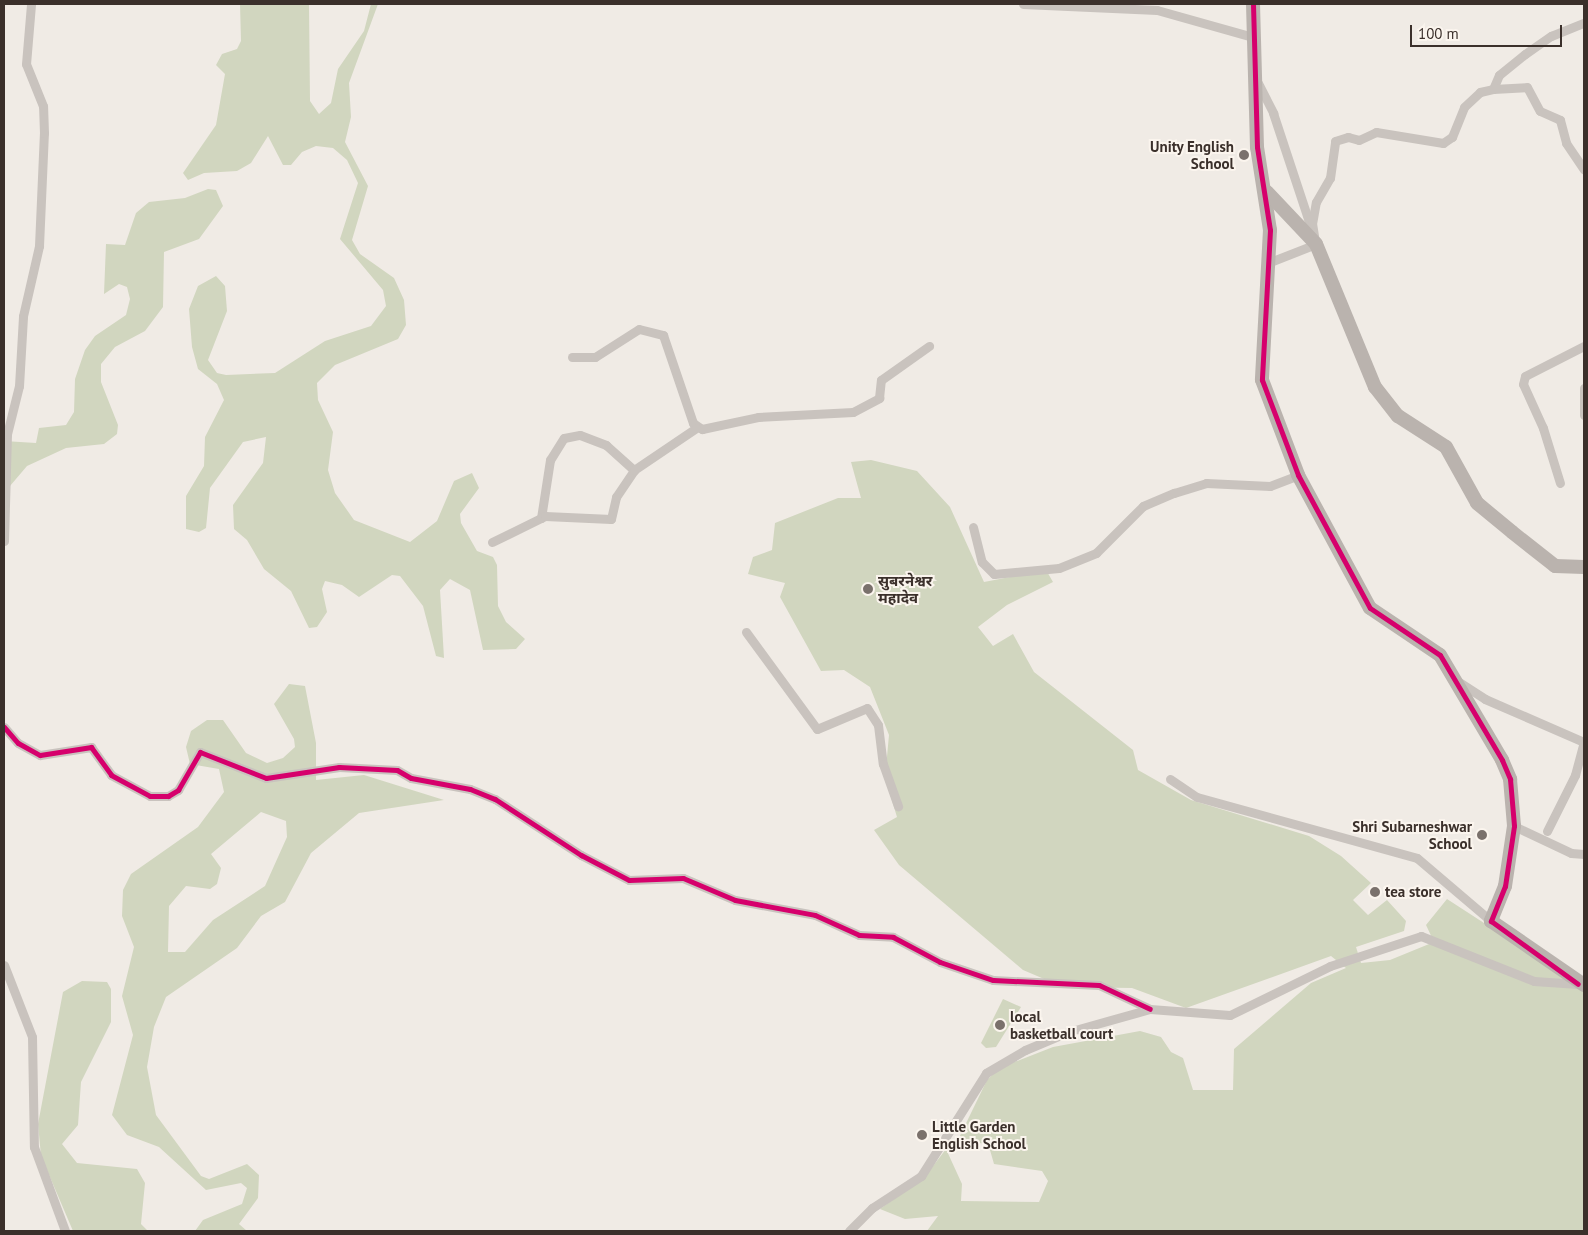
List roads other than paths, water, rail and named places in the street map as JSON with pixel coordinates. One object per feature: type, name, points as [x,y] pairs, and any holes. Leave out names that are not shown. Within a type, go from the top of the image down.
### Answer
[{"type":"street","points":[[4,541],[7,434],[19,386],[23,316],[39,246],[44,133],[43,106],[26,64],[31,4]]},
{"type":"street","points":[[1023,4],[1157,10],[1252,37]]},
{"type":"street","points":[[1253,4],[1252,37],[1257,80],[1257,147],[1267,192],[1270,262],[1262,380],[1298,475],[1370,608],[1440,655],[1457,680],[1510,779],[1514,826],[1505,886],[1491,922]]},
{"type":"street","points":[[1493,89],[1498,75],[1525,54],[1551,36],[1584,23]]},
{"type":"street","points":[[1257,80],[1273,113],[1316,244],[1371,379],[1398,416],[1446,447],[1477,503],[1556,566],[1584,567]]},
{"type":"street","points":[[1316,244],[1313,217],[1330,178],[1335,141],[1348,137],[1359,140],[1376,132],[1443,143],[1452,137],[1464,107],[1480,92],[1519,85],[1533,93],[1535,106],[1560,120],[1566,143],[1584,170]]},
{"type":"street","points":[[1267,192],[1316,244]]},
{"type":"street","points":[[1270,262],[1316,244]]},
{"type":"street","points":[[572,357],[595,357],[639,329],[664,335],[696,428]]},
{"type":"street","points":[[492,542],[541,518],[611,519],[616,498],[634,470],[696,428],[758,417],[853,412],[879,398],[881,380],[929,346]]},
{"type":"street","points":[[1560,483],[1544,428],[1523,384],[1525,376],[1584,346]]},
{"type":"street","points":[[1584,388],[1584,415]]},
{"type":"street","points":[[541,518],[550,460],[564,438],[580,435],[606,445],[634,470]]},
{"type":"street","points":[[973,527],[982,562],[994,574],[1059,568],[1096,552],[1143,506],[1174,493],[1206,483],[1270,486],[1298,475]]},
{"type":"street","points":[[746,632],[817,730],[867,708],[878,725],[883,764],[898,806]]},
{"type":"street","points":[[1457,680],[1485,700],[1584,742],[1575,775],[1547,831]]},
{"type":"street","points":[[4,727],[18,743],[40,755],[90,747],[111,775],[150,796],[168,796],[178,790],[200,752],[266,778],[340,767],[397,770],[411,778],[470,789],[495,799],[581,855],[629,880],[683,878],[736,900],[815,915],[859,935],[893,937],[940,962],[993,980],[1099,985],[1150,1009]]},
{"type":"street","points":[[1170,779],[1197,797],[1417,858],[1491,922],[1581,984]]},
{"type":"street","points":[[1514,826],[1584,854]]},
{"type":"street","points":[[850,1231],[872,1208],[921,1176],[986,1073],[1025,1050],[1068,1032],[1150,1009],[1230,1015],[1330,966],[1421,936],[1534,981],[1581,984]]},
{"type":"street","points":[[4,965],[32,1037],[34,1147],[65,1231]]},
{"type":"place","name":"Unity English School","points":[[1244,155]]},
{"type":"place","name":"सुबरनेश्वर महादेव","points":[[868,589]]},
{"type":"place","name":"Shri Subarneshwar School","points":[[1482,835]]},
{"type":"place","name":"tea store","points":[[1375,892]]},
{"type":"place","name":"local basketball court","points":[[1000,1025]]},
{"type":"place","name":"Little Garden English School","points":[[922,1135]]}]
